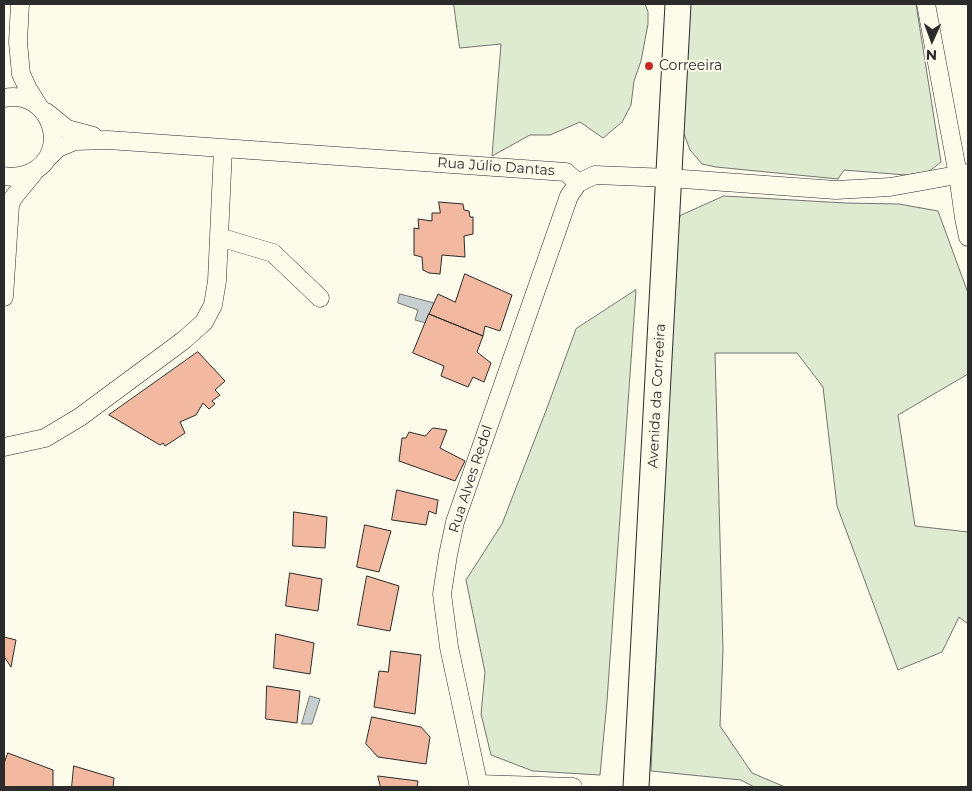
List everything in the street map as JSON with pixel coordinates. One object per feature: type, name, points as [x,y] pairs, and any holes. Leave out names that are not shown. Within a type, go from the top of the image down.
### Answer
[{"type":"main road","name":"Avenida da Correeira","points":[[636,787],[662,178],[665,4]]},
{"type":"main road","name":"Avenida da Correeira","points":[[624,787],[662,178],[678,4]]},
{"type":"street","points":[[4,89],[13,71],[18,42],[20,4]]},
{"type":"street","points":[[926,4],[963,174],[964,218],[968,236]]},
{"type":"street","points":[[4,297],[7,199],[13,198],[50,154],[53,137],[51,123],[28,89],[21,74],[18,42]]},
{"type":"street","points":[[4,98],[20,97],[32,101],[41,109]]},
{"type":"street","name":"Rua Júlio Dantas","points":[[41,109],[67,129],[108,140]]},
{"type":"street","name":"Rua Júlio Dantas","points":[[41,165],[58,148],[75,141],[108,140],[566,172],[578,182]]},
{"type":"street","points":[[4,447],[46,438],[80,417],[184,340],[204,322],[213,305],[216,281],[223,149]]},
{"type":"street","points":[[4,176],[23,176],[41,165]]},
{"type":"street","points":[[578,182],[595,175],[836,190],[890,187],[963,174]]},
{"type":"street","name":"Rua Alves Redol","points":[[478,786],[450,647],[442,594],[448,555],[455,522],[568,196],[578,182]]},
{"type":"street","points":[[219,237],[273,253],[320,298]]},
{"type":"street","points":[[478,786],[573,787]]},
{"type":"green space","points":[[454,4],[645,4],[648,12],[648,24],[641,61],[634,81],[631,105],[622,122],[603,138],[580,122],[550,135],[530,135],[492,156],[501,44],[460,48]]},
{"type":"green space","points":[[690,4],[916,4],[941,162],[928,172],[906,175],[844,170],[838,179],[702,164],[690,150],[683,131]]},
{"type":"green space","points":[[724,196],[899,204],[938,211],[968,293],[968,374],[898,415],[915,526],[968,532],[968,624],[959,617],[942,652],[898,670],[837,506],[823,387],[797,353],[715,353],[723,650],[720,726],[752,773],[785,787],[754,787],[741,780],[651,771],[673,258],[680,216]]},
{"type":"green space","points":[[636,290],[607,701],[600,775],[533,771],[491,755],[481,714],[485,672],[466,580],[502,524],[576,329]]},
{"type":"shaded area","points":[[400,294],[434,303],[426,323],[415,320],[418,310],[398,303]]},
{"type":"shaded area","points":[[310,696],[320,699],[312,724],[302,724]]},
{"type":"building","points":[[439,202],[463,204],[464,210],[469,211],[470,217],[473,217],[473,234],[464,236],[465,257],[442,255],[440,274],[429,273],[423,270],[422,257],[414,255],[414,228],[419,229],[418,219],[432,221],[432,213],[440,213]]},
{"type":"building","points":[[465,274],[512,295],[500,331],[485,326],[483,336],[429,314],[438,294],[455,302]]},
{"type":"building","points":[[429,314],[483,336],[477,352],[491,363],[484,382],[473,377],[468,387],[441,376],[444,366],[413,353]]},
{"type":"building","points":[[198,352],[225,381],[215,390],[220,395],[212,401],[215,404],[209,409],[203,403],[196,415],[180,422],[185,433],[165,446],[163,443],[160,445],[109,415]]},
{"type":"building","points":[[433,428],[447,430],[440,448],[465,461],[455,481],[399,461],[402,438],[406,438],[409,432],[425,436]]},
{"type":"building","points":[[397,490],[438,500],[436,514],[429,511],[426,525],[392,520]]},
{"type":"building","points":[[294,512],[327,517],[325,548],[293,546]]},
{"type":"building","points":[[365,525],[391,531],[379,572],[357,567]]},
{"type":"building","points":[[290,573],[322,579],[318,611],[286,606]]},
{"type":"building","points":[[367,576],[399,586],[390,631],[358,625]]},
{"type":"building","points":[[276,634],[314,643],[310,674],[274,668]]},
{"type":"building","points":[[4,637],[16,640],[11,667],[5,658],[4,661]]},
{"type":"building","points":[[391,651],[421,655],[415,714],[374,707],[379,671],[388,672]]},
{"type":"building","points":[[267,686],[300,691],[297,723],[266,719]]},
{"type":"building","points":[[372,717],[421,727],[430,737],[426,764],[378,757],[366,744]]},
{"type":"building","points":[[8,753],[53,770],[53,787],[4,787],[4,764]]},
{"type":"building","points":[[74,766],[114,778],[113,787],[72,787]]},
{"type":"building","points":[[378,776],[418,781],[417,787],[381,787]]},
{"type":"place","name":"Correeira","points":[[649,66]]}]
